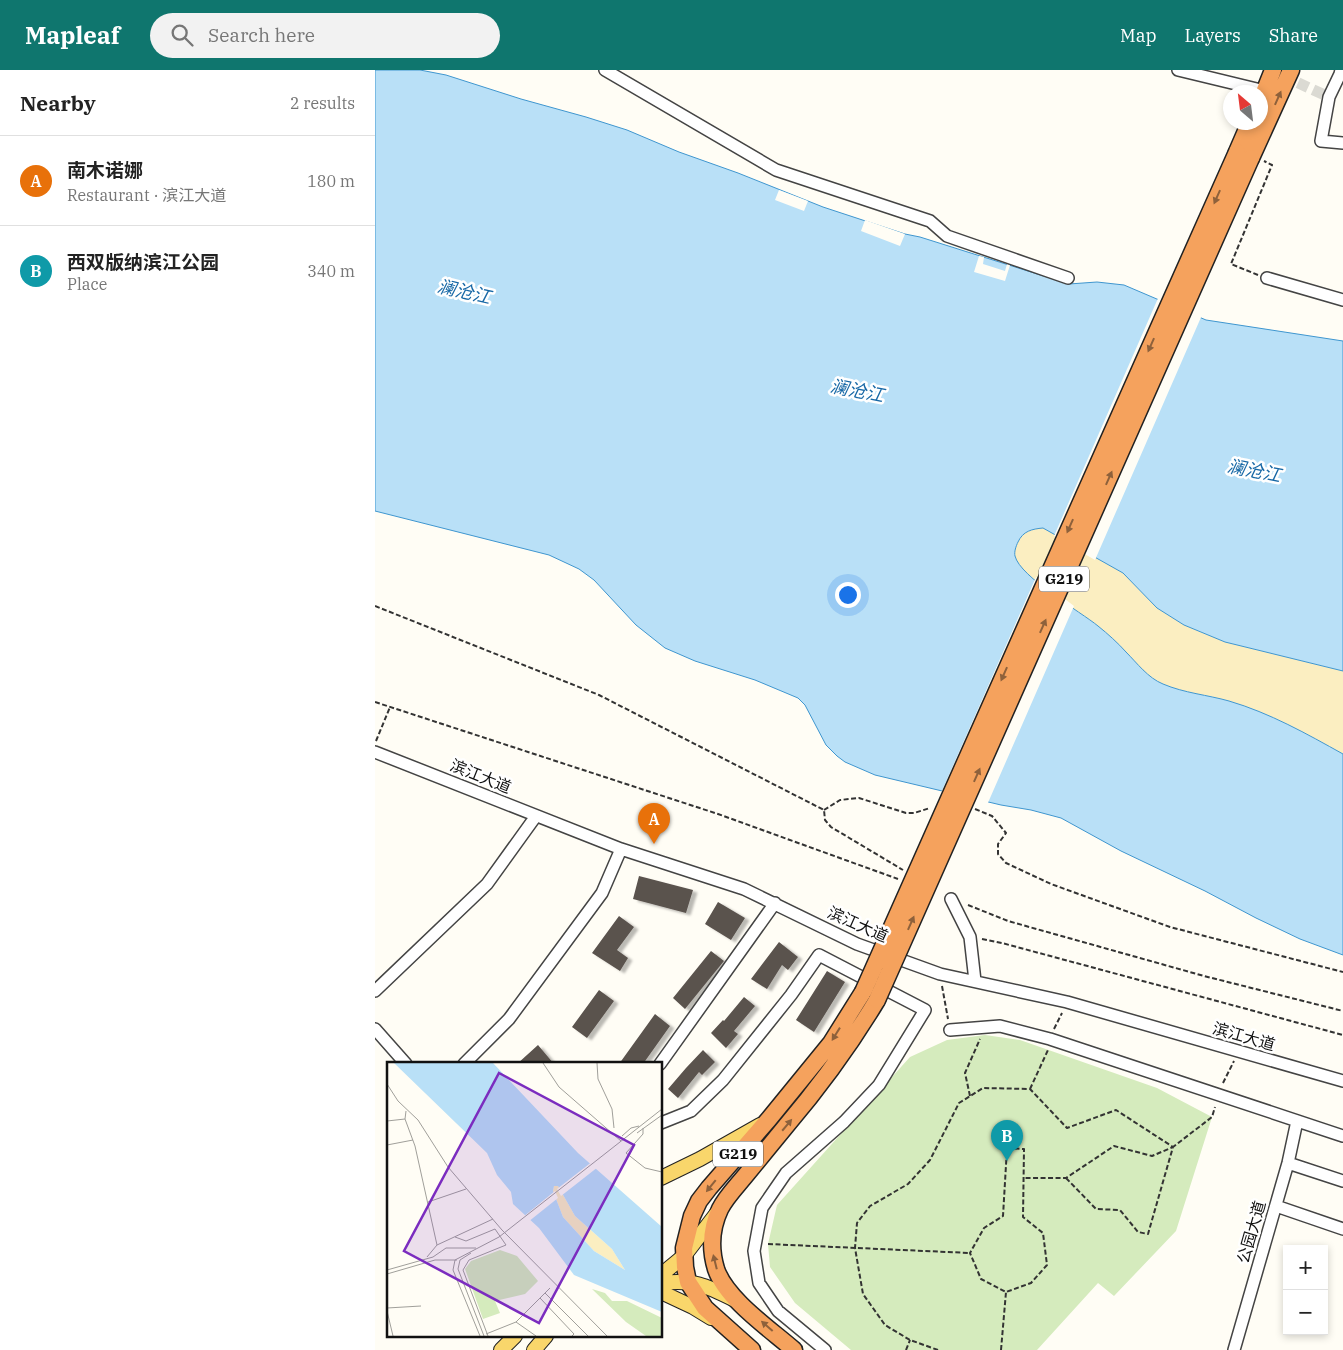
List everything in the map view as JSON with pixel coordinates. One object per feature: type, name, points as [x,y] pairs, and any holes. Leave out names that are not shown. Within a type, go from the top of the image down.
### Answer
[{"type":"highway","points":[[1267,85],[1273,70]]},
{"type":"highway","name":"G219","points":[[794,1350],[729,1293],[721,1281],[713,1258],[712,1233],[719,1210],[726,1199],[815,1092],[851,1042],[1247,156],[1291,70]]},
{"type":"highway","name":"G219","points":[[1247,156],[1249,130]]},
{"type":"highway","name":"G219","points":[[753,1350],[705,1308],[688,1282],[684,1256],[687,1231],[699,1201],[870,996]]},
{"type":"main road","points":[[663,1177],[701,1160],[769,1119]]},
{"type":"main road","points":[[663,1273],[684,1256],[719,1210]]},
{"type":"main road","points":[[663,1283],[688,1282],[710,1288],[740,1303]]},
{"type":"main road","points":[[663,1293],[693,1307],[726,1328]]},
{"type":"main road","points":[[534,1350],[544,1338]]},
{"type":"street","points":[[605,70],[776,170],[930,221],[947,236],[1068,278]]},
{"type":"street","points":[[1178,70],[1229,85]]},
{"type":"street","points":[[1341,70],[1329,97],[1321,141],[1343,143]]},
{"type":"street","points":[[1267,278],[1343,300]]},
{"type":"street","name":"滨江大道","points":[[375,752],[621,849],[744,889],[857,944],[940,974],[1067,1002],[1343,1081]]},
{"type":"street","points":[[375,991],[487,884],[536,816]]},
{"type":"street","points":[[466,1062],[509,1019],[602,893],[621,849]]},
{"type":"street","points":[[951,899],[970,937],[975,981]]},
{"type":"street","points":[[660,1062],[775,903]]},
{"type":"street","points":[[663,1122],[691,1111],[723,1080],[791,995],[819,955],[925,1010],[879,1085],[844,1122],[786,1173],[762,1208],[754,1252],[759,1283],[778,1311],[825,1350]]},
{"type":"street","points":[[950,1030],[1000,1026],[1049,1039],[1343,1136]]},
{"type":"street","points":[[375,1029],[403,1062]]},
{"type":"street","name":"公园大道","points":[[1234,1350],[1288,1163],[1297,1121]]},
{"type":"street","points":[[1288,1163],[1343,1181]]},
{"type":"street","points":[[1275,1206],[1343,1229]]},
{"type":"path","points":[[1247,156],[1272,165],[1231,264],[1267,278]]},
{"type":"path","points":[[375,606],[599,695],[824,810]]},
{"type":"path","points":[[375,702],[717,814],[906,882]]},
{"type":"path","points":[[375,743],[390,707]]},
{"type":"path","points":[[824,810],[840,800],[859,798],[906,813],[914,813],[937,806]]},
{"type":"path","points":[[974,808],[992,816],[1006,833],[998,844],[998,854],[1006,863],[1051,884],[1170,927],[1343,972]]},
{"type":"path","points":[[824,810],[825,820],[831,827],[903,870]]},
{"type":"path","points":[[951,899],[1008,921],[1204,976],[1343,1011]]},
{"type":"path","points":[[970,937],[1002,943],[1343,1035]]},
{"type":"path","points":[[940,974],[950,1030]]},
{"type":"path","points":[[1030,1089],[1048,1050],[1049,1039],[1067,1002]]},
{"type":"path","points":[[970,1097],[965,1074],[985,1028]]},
{"type":"path","points":[[1023,1178],[1066,1178],[1114,1146],[1152,1156],[1173,1147],[1212,1117],[1217,1096],[1238,1052]]},
{"type":"path","points":[[938,1350],[910,1340],[885,1325],[863,1294],[855,1248],[857,1223],[870,1206],[909,1184],[930,1160],[959,1103],[983,1088],[1030,1089],[1067,1128],[1117,1110],[1173,1147]]},
{"type":"path","points":[[1066,1178],[1096,1209],[1120,1210],[1138,1232],[1148,1234],[1173,1147]]},
{"type":"path","points":[[1007,1148],[1024,1148],[1023,1218],[1043,1233],[1047,1265],[1031,1283],[1006,1292],[981,1279],[970,1253],[984,1228],[1003,1216],[1007,1148]]},
{"type":"path","points":[[754,1252],[768,1244],[970,1253]]},
{"type":"path","points":[[1001,1350],[1006,1292]]},
{"type":"path","points":[[906,1350],[910,1340]]},
{"type":"green space","points":[[985,1035],[1020,1040],[1157,1088],[1212,1117],[1176,1231],[1114,1296],[1098,1283],[1037,1350],[851,1350],[795,1303],[770,1267],[768,1244],[777,1205],[910,1057],[947,1040]]},
{"type":"sand","points":[[1043,528],[1123,573],[1157,608],[1184,625],[1225,642],[1343,671],[1343,754],[1288,724],[1244,706],[1171,687],[1152,678],[1105,632],[1039,584],[1019,564],[1015,553],[1022,535],[1028,531]]},
{"type":"water","name":"澜沧江","points":[[375,70],[420,70],[446,75],[586,117],[627,130],[823,207],[1069,284],[1097,282],[1124,285],[1206,320],[1343,341],[1343,671],[1225,642],[1184,625],[1157,608],[1123,573],[1043,528],[1032,530],[1022,535],[1015,551],[1015,556],[1019,564],[1039,584],[1102,629],[1152,678],[1179,690],[1244,706],[1288,724],[1343,754],[1343,955],[1300,939],[1256,918],[1205,891],[1121,851],[1061,818],[875,775],[845,762],[826,745],[805,705],[798,698],[755,680],[695,661],[665,648],[636,625],[594,580],[579,569],[549,555],[375,511]]},
{"type":"pier","points":[[779,190],[808,201],[804,211],[775,200]]},
{"type":"pier","points":[[865,220],[905,234],[900,246],[861,231]]},
{"type":"pier","points":[[979,256],[984,257],[983,264],[1005,271],[1007,264],[1010,265],[1005,281],[974,272]]},
{"type":"pier","points":[[1159,296],[1202,315],[1095,560],[1054,536]]},
{"type":"pier","points":[[1036,577],[1074,606],[987,805],[941,793]]},
{"type":"building","points":[[639,876],[693,890],[686,913],[633,899]]},
{"type":"building","points":[[718,902],[745,918],[731,940],[705,924]]},
{"type":"building","points":[[619,916],[634,927],[617,950],[628,958],[620,971],[592,953]]},
{"type":"building","points":[[779,942],[798,957],[788,970],[782,965],[767,989],[751,979]]},
{"type":"building","points":[[711,951],[724,961],[685,1009],[673,998]]},
{"type":"building","points":[[827,971],[845,982],[814,1032],[796,1020]]},
{"type":"building","points":[[599,990],[614,1001],[587,1038],[572,1027]]},
{"type":"building","points":[[744,997],[755,1006],[734,1031],[738,1034],[726,1048],[711,1033]]},
{"type":"building","points":[[655,1014],[670,1026],[644,1062],[620,1062]]},
{"type":"building","points":[[538,1045],[552,1062],[519,1062]]},
{"type":"building","points":[[703,1050],[715,1062],[702,1075],[699,1072],[678,1098],[668,1089]]},
{"type":"tunnel","points":[[1283,76],[1329,97]]},
{"type":"place","name":"南木诺娜","points":[[654,844]]},
{"type":"place","name":"西双版纳滨江公园","points":[[1007,1161]]}]
